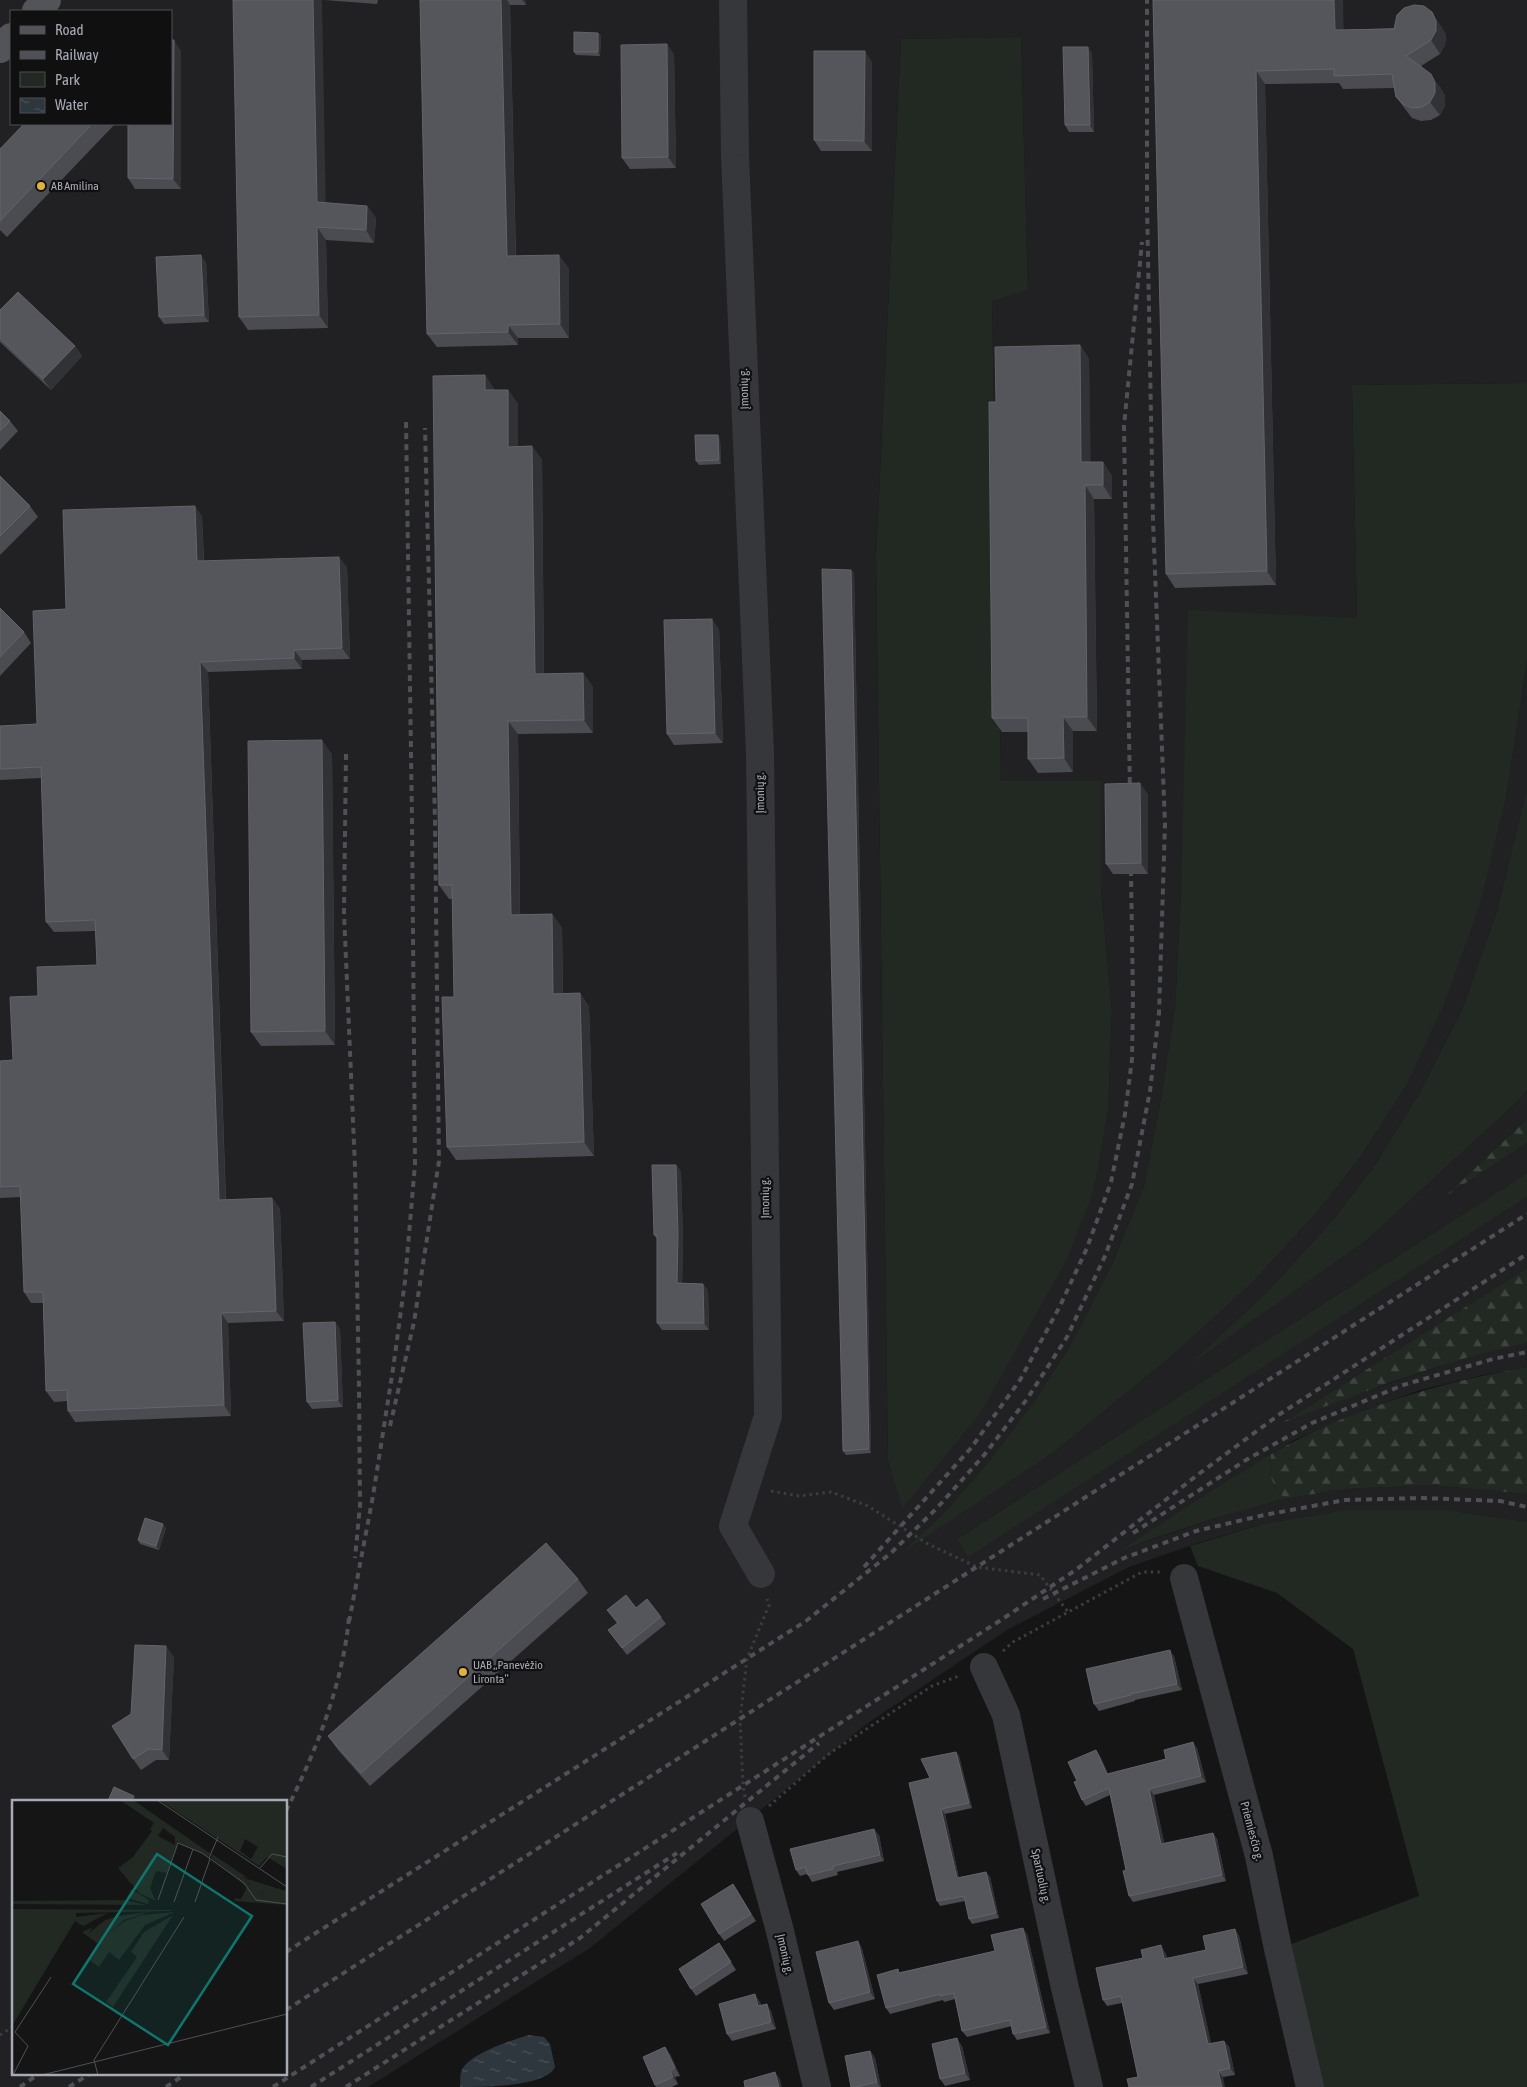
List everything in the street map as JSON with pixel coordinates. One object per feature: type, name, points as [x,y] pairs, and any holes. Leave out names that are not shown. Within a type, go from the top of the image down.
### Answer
[{"type":"main road","points":[[37,10],[47,0]]},
{"type":"main road","points":[[0,49],[10,38]]},
{"type":"street","name":"Įmonių g.","points":[[733,0],[735,156],[760,754],[768,1416],[733,1526],[761,1574]]},
{"type":"street","name":"Priemiesčio g.","points":[[1184,1578],[1259,1856],[1310,2087]]},
{"type":"street","name":"Spartuolių g.","points":[[984,1667],[1006,1715],[1065,1988],[1089,2087]]},
{"type":"street","name":"Įmonių g.","points":[[750,1821],[780,1932],[817,2087]]},
{"type":"path","points":[[746,1486],[799,1496],[831,1492],[860,1503],[928,1544],[977,1566],[1040,1575],[1068,1612]]},
{"type":"path","points":[[750,1821],[742,1786],[740,1719],[747,1659],[769,1606],[761,1574]]},
{"type":"path","points":[[0,2035],[12,2027]]},
{"type":"shaded area","points":[[0,0],[1527,0],[1527,383],[1352,385],[1357,618],[1181,892],[1175,1008],[1160,1103],[1144,1186],[1113,1262],[1073,1341],[1033,1403],[990,1460],[943,1514],[900,1553],[1054,1452],[1173,1355],[1253,1282],[1318,1211],[1359,1159],[1405,1088],[1507,792],[1527,661],[1527,789],[1497,911],[1463,1007],[1419,1094],[1373,1168],[1332,1221],[1266,1293],[1191,1364],[1367,1240],[1516,1103],[1527,1090],[1527,1119],[1450,1193],[1527,1143],[1527,1173],[957,1539],[968,1556],[1527,1197],[1527,1268],[1285,1421],[1340,1400],[1494,1348],[1527,1343],[1527,1367],[1420,1390],[1365,1410],[1296,1439],[1201,1497],[1121,1550],[1237,1511],[1285,1499],[1343,1489],[1431,1485],[1527,1494],[1527,1522],[1446,1510],[1345,1510],[1263,1524],[1201,1542],[1129,1567],[1007,1630],[868,1723],[590,1948],[368,2087],[0,2087]],"holes":[[[1021,37],[1028,290],[992,300],[1001,781],[1101,781],[1101,891],[1112,1011],[1108,1112],[1094,1190],[902,1508],[888,1461],[876,557],[901,39]]]},
{"type":"green space","points":[[1021,37],[1028,290],[992,301],[1001,781],[1101,781],[1101,891],[1112,1011],[1108,1112],[1094,1190],[1067,1259],[981,1412],[902,1509],[888,1461],[876,557],[901,39]]},
{"type":"green space","points":[[1527,383],[1527,661],[1507,792],[1480,904],[1445,1002],[1405,1088],[1359,1159],[1318,1211],[1253,1282],[1173,1355],[1054,1452],[897,1556],[943,1514],[990,1460],[1033,1403],[1073,1341],[1113,1262],[1144,1186],[1160,1103],[1175,1008],[1181,892],[1188,610],[1357,618],[1352,385]]},
{"type":"green space","points":[[1527,789],[1527,1090],[1516,1103],[1367,1240],[1187,1367],[1266,1293],[1332,1221],[1373,1168],[1419,1094],[1463,1007],[1497,911]]},
{"type":"green space","points":[[1527,1119],[1527,1143],[1447,1195]]},
{"type":"green space","points":[[1527,1173],[1527,1197],[968,1557],[957,1539]]},
{"type":"green space","points":[[1527,1268],[1527,1343],[1489,1351],[1391,1382],[1282,1423]]},
{"type":"green space","points":[[1527,1367],[1527,1494],[1431,1485],[1343,1489],[1285,1499],[1273,1484],[1270,1468],[1271,1454],[1332,1423],[1364,1410],[1428,1389]]},
{"type":"green space","points":[[1271,1454],[1270,1468],[1273,1484],[1285,1499],[1201,1523],[1119,1551],[1201,1497]]},
{"type":"green space","points":[[1345,1510],[1446,1510],[1527,1522],[1527,2087],[1311,2087],[1278,1949],[1419,1896],[1353,1649],[1277,1593],[1198,1566],[1190,1546],[1263,1524]]},
{"type":"water","points":[[529,2035],[544,2037],[550,2044],[555,2067],[549,2074],[527,2082],[483,2087],[460,2087],[461,2072],[468,2063],[483,2052]]},
{"type":"building","points":[[233,0],[313,0],[317,202],[367,206],[366,230],[317,227],[319,315],[239,317]]},
{"type":"building","points":[[420,0],[501,0],[507,256],[559,255],[560,324],[508,325],[508,332],[427,334]]},
{"type":"building","points":[[1153,0],[1334,0],[1335,30],[1394,29],[1397,15],[1404,8],[1414,5],[1424,6],[1432,12],[1436,21],[1436,31],[1431,40],[1406,56],[1431,74],[1435,83],[1435,93],[1430,102],[1422,107],[1412,108],[1403,104],[1396,97],[1392,74],[1334,76],[1334,69],[1256,71],[1267,571],[1166,574]]},
{"type":"building","points":[[574,32],[598,33],[598,52],[574,52]]},
{"type":"building","points":[[172,40],[174,40],[173,179],[128,178],[128,125],[172,125]]},
{"type":"building","points":[[667,44],[668,157],[622,158],[621,45]]},
{"type":"building","points":[[1063,47],[1088,47],[1090,125],[1065,125]]},
{"type":"building","points":[[814,51],[865,51],[864,141],[814,140]]},
{"type":"building","points":[[23,125],[91,125],[0,221],[0,149]]},
{"type":"building","points":[[201,255],[204,315],[159,317],[156,257]]},
{"type":"building","points":[[18,292],[75,346],[43,379],[0,338],[0,310]]},
{"type":"building","points":[[1080,345],[1081,462],[1103,462],[1103,485],[1085,485],[1087,717],[1063,717],[1064,758],[1028,759],[1028,718],[992,718],[989,402],[996,402],[995,347]]},
{"type":"building","points":[[485,375],[485,390],[508,390],[508,447],[532,446],[535,674],[583,673],[584,720],[508,721],[511,915],[552,914],[553,994],[580,993],[584,1142],[447,1147],[442,997],[454,997],[452,885],[439,885],[433,376]]},
{"type":"building","points":[[0,411],[10,421],[0,431]]},
{"type":"building","points":[[695,435],[718,435],[719,460],[696,461]]},
{"type":"building","points":[[0,476],[30,506],[0,536]]},
{"type":"building","points":[[195,506],[197,561],[339,557],[342,648],[294,650],[294,658],[200,662],[219,1200],[272,1198],[276,1311],[221,1313],[224,1405],[68,1411],[67,1390],[46,1391],[43,1292],[24,1292],[20,1186],[0,1187],[0,1061],[13,1060],[10,997],[38,996],[37,967],[97,965],[95,920],[46,922],[41,767],[0,769],[0,726],[37,724],[33,611],[66,609],[63,510]]},
{"type":"building","points":[[822,569],[851,570],[869,1449],[843,1451]]},
{"type":"building","points":[[0,608],[24,632],[0,657]]},
{"type":"building","points":[[712,619],[715,733],[667,734],[664,620]]},
{"type":"building","points":[[322,740],[325,1031],[251,1032],[248,741]]},
{"type":"building","points":[[1140,783],[1141,863],[1106,864],[1105,784]]},
{"type":"building","points":[[652,1165],[676,1165],[677,1283],[703,1284],[704,1323],[657,1323],[657,1235],[654,1235]]},
{"type":"building","points":[[335,1322],[338,1400],[307,1402],[303,1323]]},
{"type":"building","points":[[145,1518],[163,1524],[156,1546],[138,1540]]},
{"type":"building","name":"UAB „Panevėžio Lironta“","points":[[546,1543],[578,1579],[361,1773],[328,1736]]},
{"type":"building","points":[[626,1595],[636,1608],[647,1599],[661,1617],[622,1648],[608,1630],[618,1623],[607,1610]]},
{"type":"building","points":[[135,1645],[166,1646],[162,1750],[149,1749],[133,1759],[112,1726],[131,1714]]},
{"type":"building","points":[[1170,1650],[1177,1684],[1094,1704],[1086,1669]]},
{"type":"building","points":[[1193,1742],[1201,1776],[1149,1789],[1161,1844],[1213,1833],[1222,1875],[1129,1896],[1123,1871],[1126,1870],[1109,1788],[1082,1800],[1074,1782],[1077,1781],[1068,1762],[1096,1750],[1107,1774],[1166,1759],[1164,1750]]},
{"type":"building","points":[[956,1752],[969,1803],[941,1809],[957,1878],[986,1872],[996,1913],[969,1919],[964,1896],[937,1901],[909,1783],[930,1778],[921,1759]]},
{"type":"building","points":[[114,1787],[134,1796],[132,1800],[108,1800]]},
{"type":"building","points":[[874,1829],[880,1855],[833,1866],[833,1869],[808,1875],[805,1867],[796,1870],[790,1849]]},
{"type":"building","points":[[733,1884],[751,1914],[719,1934],[701,1904]]},
{"type":"building","points":[[1023,1928],[1046,2027],[1013,2034],[1010,2020],[962,2031],[954,1993],[940,1996],[940,1994],[886,2008],[877,1975],[898,1969],[899,1973],[995,1951],[991,1935]]},
{"type":"building","points":[[1235,1929],[1243,1967],[1193,1978],[1208,2044],[1224,2041],[1230,2068],[1218,2071],[1222,2087],[1129,2087],[1127,2079],[1138,2077],[1121,1996],[1103,2000],[1096,1968],[1143,1958],[1141,1950],[1161,1945],[1164,1959],[1206,1950],[1203,1936]]},
{"type":"building","points":[[858,1941],[870,1992],[829,2003],[816,1952]]},
{"type":"building","points":[[719,1943],[731,1962],[691,1989],[679,1969]]},
{"type":"building","points":[[755,1994],[758,2006],[767,2004],[771,2022],[727,2034],[719,2004]]},
{"type":"building","points":[[957,2038],[965,2073],[940,2079],[932,2044]]},
{"type":"building","points":[[665,2047],[675,2068],[670,2070],[673,2077],[655,2085],[643,2057]]},
{"type":"building","points":[[870,2051],[877,2082],[851,2087],[845,2056]]},
{"type":"building","points":[[775,2072],[779,2087],[745,2087],[744,2081]]},
{"type":"railway","points":[[288,1951],[806,1621],[891,1553],[937,1508],[985,1454],[1027,1399],[1067,1337],[1105,1256],[1132,1184],[1150,1091],[1159,1013],[1165,824],[1153,521],[1147,204],[1147,0]]},
{"type":"railway","points":[[1130,794],[1124,426],[1142,242]]},
{"type":"railway","points":[[349,1622],[373,1496],[393,1369],[405,1281],[415,1164],[406,422]]},
{"type":"railway","points":[[390,1426],[414,1322],[439,1161],[435,821],[425,428]]},
{"type":"railway","points":[[346,754],[344,913],[355,1167],[359,1388],[360,1505],[355,1558]]},
{"type":"railway","points":[[864,1567],[971,1448],[1020,1380],[1060,1306],[1087,1248],[1111,1182],[1125,1114],[1132,1059],[1131,874]]},
{"type":"railway","points":[[288,2009],[1527,1214]]},
{"type":"railway","points":[[273,2087],[1001,1620],[1077,1569],[1200,1473],[1280,1414],[1527,1254]]},
{"type":"railway","points":[[1133,1533],[1246,1460],[1312,1423],[1403,1385],[1493,1359],[1527,1352]]},
{"type":"railway","points":[[1043,1599],[1124,1558],[1196,1531],[1264,1515],[1345,1500],[1422,1498],[1500,1501],[1527,1507]]},
{"type":"railway","points":[[288,1807],[308,1765],[326,1717],[341,1667],[349,1617]]},
{"type":"railway","points":[[346,2087],[580,1938],[819,1743]]},
{"type":"railway","points":[[311,2087],[677,1853]]},
{"type":"railway","points":[[20,2087],[39,2074]]},
{"type":"railway","points":[[69,2087],[89,2074]]},
{"type":"railway","points":[[166,2087],[186,2074]]},
{"type":"place","name":"AB Amilina","points":[[41,186]]},
{"type":"place","name":"UAB „Panevėžio Lironta“","points":[[463,1672]]}]
